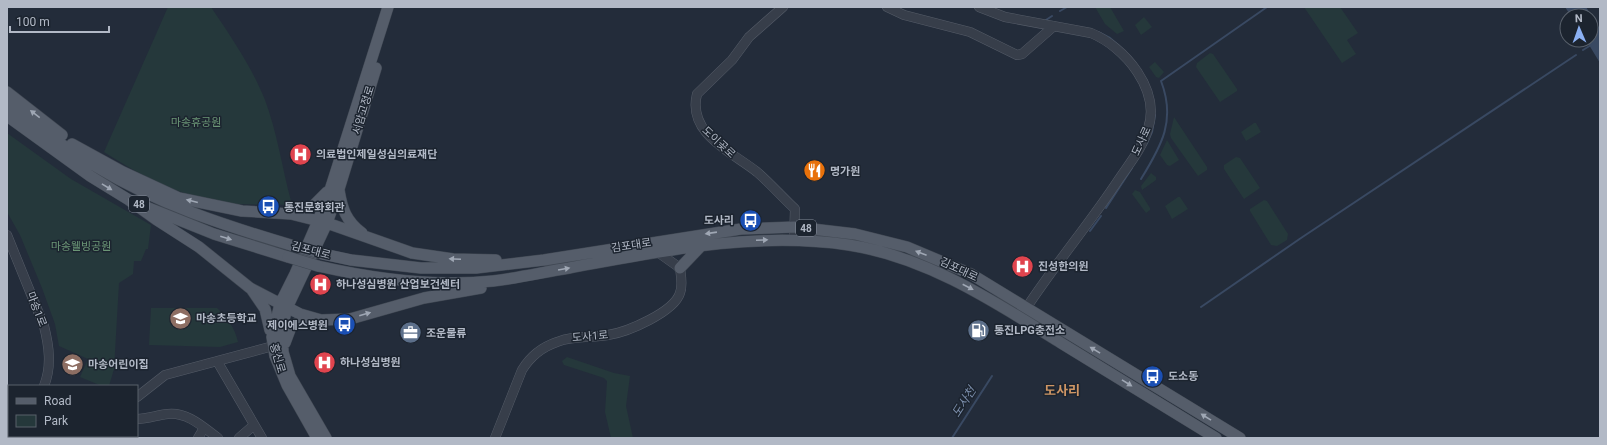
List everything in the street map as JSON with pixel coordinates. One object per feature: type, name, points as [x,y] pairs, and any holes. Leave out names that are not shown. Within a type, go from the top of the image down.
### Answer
[{"type":"main road","name":"서암고정로","points":[[335,188],[388,7]]},
{"type":"main road","name":"서암고정로","points":[[298,277],[335,188],[396,7]]},
{"type":"main road","points":[[7,92],[72,144],[123,172],[179,198],[242,211],[291,214],[322,222],[412,253],[453,259],[536,260]]},
{"type":"main road","name":"김포대로","points":[[7,104],[129,200],[214,234],[318,266],[354,274],[400,280],[452,283],[494,281],[701,246],[750,240],[794,240],[849,245],[876,251],[913,263],[963,285],[1012,313],[1216,438]]},
{"type":"main road","name":"김포대로","points":[[7,116],[93,172],[206,218],[294,246],[352,260],[421,268],[476,268],[741,228],[794,227],[854,234],[907,248],[971,274],[1240,438]]},
{"type":"main road","points":[[7,124],[56,159],[93,172]]},
{"type":"main road","points":[[72,144],[93,172]]},
{"type":"main road","points":[[291,214],[313,206],[335,188],[347,219],[369,238]]},
{"type":"main road","points":[[129,200],[199,247],[250,288],[300,314],[314,318],[336,320],[350,319],[431,296],[502,286],[541,273]]},
{"type":"main road","points":[[680,268],[701,246]]},
{"type":"main road","name":"흥신로","points":[[298,277],[283,306],[272,342],[278,365],[287,385],[317,438]]},
{"type":"main road","points":[[250,288],[265,309],[272,342]]},
{"type":"main road","name":"흥신로","points":[[283,306],[283,352],[290,376],[326,438]]},
{"type":"main road","points":[[283,352],[286,336],[290,327],[300,321],[314,318]]},
{"type":"street","name":"도이곶로","points":[[783,7],[749,37],[732,60],[697,94],[695,101],[699,124],[704,130],[720,146],[761,176],[795,209],[794,240]]},
{"type":"street","points":[[887,7],[904,15],[970,32],[1017,55],[1022,54],[1054,26]]},
{"type":"street","name":"도사로","points":[[979,7],[1005,17],[1091,33],[1104,39],[1135,69],[1146,90],[1151,112],[1150,121],[1144,140],[1099,210],[1027,307]]},
{"type":"street","name":"마송1로","points":[[7,235],[44,326],[49,357],[44,385]]},
{"type":"street","points":[[659,253],[680,268]]},
{"type":"street","name":"도사1로","points":[[496,438],[519,376],[533,356],[557,341],[574,337],[600,336],[618,333],[660,314],[673,304],[679,296],[682,283],[680,268]]},
{"type":"street","points":[[138,396],[153,382],[165,375],[217,361],[272,342]]},
{"type":"street","points":[[217,361],[262,438]]},
{"type":"street","points":[[138,418],[177,414],[191,418],[218,438]]},
{"type":"street","points":[[239,438],[254,425]]},
{"type":"street","points":[[198,438],[204,428]]},
{"type":"green space","name":"마송휴공원","points":[[168,7],[211,7],[241,52],[260,88],[269,112],[291,201],[289,205],[237,204],[201,198],[168,187],[151,179],[104,152]]},
{"type":"green space","points":[[1095,7],[1110,7],[1124,31],[1117,34],[1105,24]]},
{"type":"green space","points":[[1304,7],[1340,7],[1358,33],[1347,40],[1356,54],[1342,63]]},
{"type":"green space","points":[[1144,17],[1152,27],[1141,35],[1135,25]]},
{"type":"green space","points":[[1210,53],[1213,54],[1237,89],[1237,91],[1220,102],[1196,67],[1197,63]]},
{"type":"green space","points":[[1155,62],[1164,72],[1159,78],[1156,77],[1149,67]]},
{"type":"green space","points":[[1174,117],[1207,167],[1207,170],[1198,176],[1171,138],[1170,134]]},
{"type":"green space","points":[[1256,123],[1261,132],[1246,141],[1241,132]]},
{"type":"green space","name":"마송웰빙공원","points":[[7,133],[71,179],[151,225],[148,249],[146,249],[141,261],[134,261],[133,274],[119,283],[114,369],[109,385],[100,385],[80,377],[88,359],[59,346],[55,324],[42,288],[20,235],[7,212]]},
{"type":"green space","points":[[1167,140],[1179,160],[1170,166],[1167,165],[1160,155]]},
{"type":"green space","points":[[1236,157],[1240,158],[1260,188],[1244,199],[1224,169],[1224,165]]},
{"type":"green space","points":[[1151,173],[1156,177],[1156,180],[1142,190],[1141,186]]},
{"type":"green space","points":[[1135,190],[1140,192],[1150,208],[1150,210],[1146,213],[1132,194]]},
{"type":"green space","points":[[1180,197],[1188,209],[1172,219],[1165,206]]},
{"type":"green space","points":[[1264,200],[1267,201],[1288,234],[1287,240],[1277,246],[1271,245],[1250,211],[1250,209]]},
{"type":"green space","points":[[151,308],[217,308],[230,323],[238,342],[220,347],[149,345]]},
{"type":"green space","points":[[567,357],[614,373],[630,376],[626,406],[633,438],[611,438],[605,412],[607,381],[604,378],[564,365],[562,361]]},
{"type":"water","points":[[1565,7],[1587,8],[1566,8]]},
{"type":"water","points":[[1599,27],[1600,29],[1600,63],[1591,48],[1599,48]]},
{"type":"waterway","points":[[1060,11],[1067,7]]},
{"type":"waterway","points":[[1141,179],[1161,143],[1167,120],[1167,108],[1161,81],[1267,7]]},
{"type":"waterway","points":[[1046,20],[1052,16]]},
{"type":"waterway","points":[[1098,32],[1110,38],[1118,45]]},
{"type":"waterway","points":[[1201,307],[1301,238],[1576,55]]},
{"type":"waterway","points":[[1146,145],[1152,132],[1155,115]]},
{"type":"waterway","points":[[1106,208],[1132,168]]},
{"type":"waterway","points":[[1090,231],[1101,216]]},
{"type":"waterway","name":"도사천","points":[[952,438],[992,376]]},
{"type":"place","name":"의료법인제일성심의료재단","points":[[300,154]]},
{"type":"place","name":"명가원","points":[[814,171]]},
{"type":"place","name":"통진문화회관","points":[[269,207]]},
{"type":"place","name":"도사리","points":[[750,220]]},
{"type":"place","name":"진성한의원","points":[[1022,266]]},
{"type":"place","name":"하나성심병원 산업보건센터","points":[[320,284]]},
{"type":"place","name":"마송초등학교","points":[[180,318]]},
{"type":"place","name":"제이에스병원","points":[[344,325]]},
{"type":"place","name":"통진LPG충전소","points":[[978,330]]},
{"type":"place","name":"조운물류","points":[[411,333]]},
{"type":"place","name":"하나성심병원","points":[[324,362]]},
{"type":"place","name":"마송어린이집","points":[[73,364]]},
{"type":"place","name":"도소동","points":[[1153,376]]},
{"type":"district","name":"도사리","points":[[1062,390]]}]
